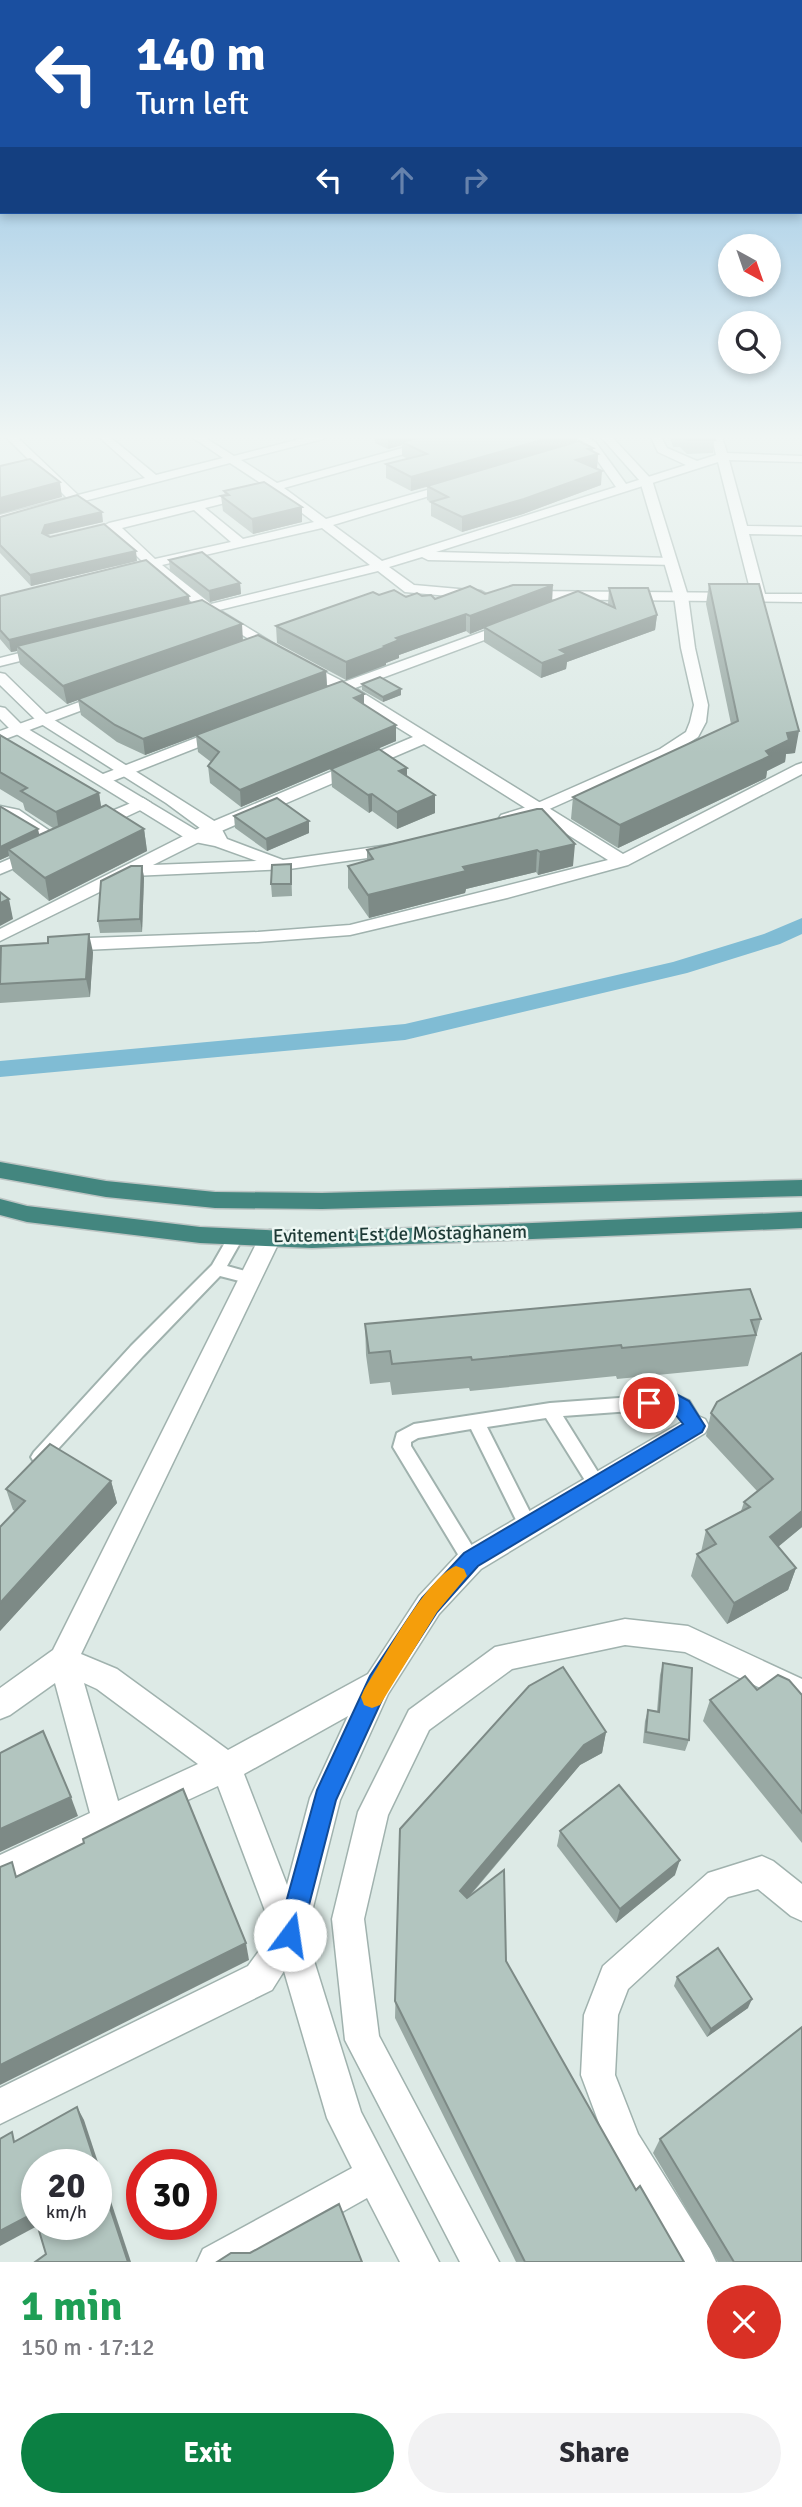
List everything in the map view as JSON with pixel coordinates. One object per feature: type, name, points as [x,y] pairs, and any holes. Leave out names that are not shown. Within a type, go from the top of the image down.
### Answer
[{"type":"highway","name":"Evitement Est de Mostaghanem","points":[[0,1170],[106,1189],[215,1200],[322,1201],[802,1188]]},
{"type":"highway","name":"Evitement Est de Mostaghanem","points":[[0,1207],[27,1214],[120,1225],[236,1236],[325,1239],[802,1220]]},
{"type":"street","points":[[129,543],[150,564],[252,644],[288,658],[343,687],[422,739],[622,861]]},
{"type":"street","points":[[113,573],[240,543]]},
{"type":"street","points":[[347,543],[404,591],[505,595],[802,598]]},
{"type":"street","points":[[167,619],[377,566],[450,543]]},
{"type":"street","points":[[488,825],[539,808],[665,752],[693,734],[701,705],[688,648],[681,596],[665,543]]},
{"type":"street","points":[[744,543],[759,597]]},
{"type":"street","points":[[412,555],[671,562]]},
{"type":"street","points":[[551,610],[590,596]]},
{"type":"street","points":[[317,697],[525,620]]},
{"type":"street","points":[[252,644],[284,633]]},
{"type":"street","points":[[0,662],[64,645]]},
{"type":"street","points":[[0,677],[43,719],[125,770],[217,835],[282,865]]},
{"type":"street","points":[[0,737],[119,692]]},
{"type":"street","points":[[0,711],[18,729],[196,837]]},
{"type":"street","points":[[104,779],[240,726]]},
{"type":"street","points":[[4,944],[127,872],[196,837],[217,835],[422,739]]},
{"type":"street","points":[[50,945],[258,937],[350,930],[501,894],[622,861],[802,768]]},
{"type":"street","points":[[0,869],[143,803]]},
{"type":"street","points":[[0,811],[13,813],[70,836]]},
{"type":"street","points":[[127,872],[282,865],[411,847]]},
{"type":"street","points":[[0,1705],[63,1660],[270,1238]]},
{"type":"street","points":[[0,2106],[260,1978],[290,1935],[325,1798],[378,1684],[429,1605],[471,1560],[696,1426]]},
{"type":"street","points":[[480,2262],[362,2040],[348,1919],[373,1812],[419,1720],[505,1657],[625,1632],[688,1639],[802,1694]]},
{"type":"street","points":[[63,1660],[107,1679],[226,1768],[290,1935],[345,2118],[420,2262]]},
{"type":"street","points":[[63,1660],[108,1822]]},
{"type":"street","points":[[0,1871],[226,1768],[378,1684]]},
{"type":"street","points":[[697,2262],[625,2145],[598,2075],[601,2015],[615,1978],[719,1884],[762,1872],[802,1905]]},
{"type":"street","points":[[216,2262],[374,2175]]},
{"type":"lane","points":[[28,1470],[137,1351],[217,1269],[236,1236]]},
{"type":"lane","points":[[217,1269],[251,1278]]},
{"type":"lane","points":[[471,1560],[402,1447],[404,1438],[414,1431],[550,1410],[674,1401],[682,1406],[696,1426]]},
{"type":"lane","points":[[550,1410],[597,1485]]},
{"type":"lane","points":[[476,1422],[528,1526]]},
{"type":"building","points":[[0,543],[126,543],[136,551],[30,575]]},
{"type":"building","points":[[202,552],[240,583],[209,591],[169,560]]},
{"type":"building","points":[[146,560],[189,596],[9,640],[0,630],[0,596]]},
{"type":"building","points":[[709,584],[759,584],[799,731],[787,733],[789,740],[766,751],[770,756],[620,825],[573,797],[738,721]]},
{"type":"building","points":[[513,585],[553,585],[470,616],[466,614],[396,638],[399,640],[384,646],[386,647],[346,662],[276,626],[373,592],[379,595],[394,590],[406,597],[417,593],[422,596],[431,595],[435,599],[470,586],[485,594]]},
{"type":"building","points":[[609,588],[648,588],[657,615],[560,650],[567,654],[542,663],[484,627],[578,591],[615,608]]},
{"type":"building","points":[[202,600],[242,624],[63,686],[17,646]]},
{"type":"building","points":[[258,635],[326,671],[143,739],[115,725],[78,699]]},
{"type":"building","points":[[380,677],[401,689],[383,697],[362,684]]},
{"type":"building","points":[[342,681],[364,694],[354,698],[396,725],[240,790],[208,766],[219,752],[196,735]]},
{"type":"building","points":[[0,735],[99,793],[56,812],[21,791],[27,788],[0,772]]},
{"type":"building","points":[[379,749],[407,768],[399,771],[435,795],[397,812],[331,769]]},
{"type":"building","points":[[277,798],[309,821],[266,839],[234,816]]},
{"type":"building","points":[[106,805],[144,829],[45,878],[8,849]]},
{"type":"building","points":[[1,807],[38,829],[0,847]]},
{"type":"building","points":[[542,809],[575,844],[463,867],[466,871],[368,895],[348,866],[373,859],[367,850]]},
{"type":"building","points":[[291,864],[291,884],[271,884],[272,865]]},
{"type":"building","points":[[131,866],[142,866],[140,919],[98,921],[101,881]]},
{"type":"building","points":[[0,892],[9,899],[0,903]]},
{"type":"building","points":[[89,934],[86,979],[0,984],[1,946],[48,943],[48,937]]},
{"type":"building","points":[[750,1289],[761,1319],[751,1320],[756,1335],[622,1348],[621,1345],[472,1360],[471,1357],[392,1364],[390,1351],[369,1353],[365,1324]]},
{"type":"building","points":[[802,1353],[802,1511],[770,1537],[796,1568],[734,1603],[697,1554],[716,1544],[706,1530],[750,1507],[744,1502],[773,1479],[711,1413],[717,1402]]},
{"type":"building","points":[[50,1444],[111,1481],[0,1603],[0,1527],[25,1501],[6,1489]]},
{"type":"building","points":[[663,1663],[692,1668],[689,1740],[646,1732],[648,1710],[659,1712]]},
{"type":"building","points":[[563,1667],[606,1732],[584,1745],[460,1891],[467,1898],[504,1870],[506,1961],[636,2190],[640,2186],[684,2262],[525,2262],[395,2001],[400,1829],[529,1686]]},
{"type":"building","points":[[778,1675],[789,1680],[802,1695],[802,1813],[710,1700],[745,1676],[757,1690]]},
{"type":"building","points":[[43,1731],[71,1797],[0,1829],[0,1753]]},
{"type":"building","points":[[619,1785],[680,1860],[620,1909],[560,1831]]},
{"type":"building","points":[[183,1789],[246,1943],[0,2065],[0,1867],[12,1862],[16,1877],[84,1843],[83,1839]]},
{"type":"building","points":[[718,1948],[752,1999],[711,2029],[677,1977]]},
{"type":"building","points":[[802,2027],[802,2262],[734,2262],[660,2139]]},
{"type":"building","points":[[77,2107],[91,2149],[21,2149],[21,2220],[0,2231],[0,2139],[12,2132],[14,2142]]},
{"type":"building","points":[[339,2204],[362,2262],[217,2262],[231,2253],[250,2253]]},
{"type":"building","points":[[112,2214],[128,2262],[35,2262],[46,2254],[42,2240],[112,2240]]},
{"type":"waterway","points":[[0,1069],[405,1032],[679,968],[772,939],[802,925]]},
{"type":"slow traffic","points":[[372,1697],[429,1605],[456,1576]]},
{"type":"route","points":[[290,1935],[325,1798],[378,1684],[429,1605],[471,1560],[696,1426],[682,1406],[674,1401],[649,1403]]}]
